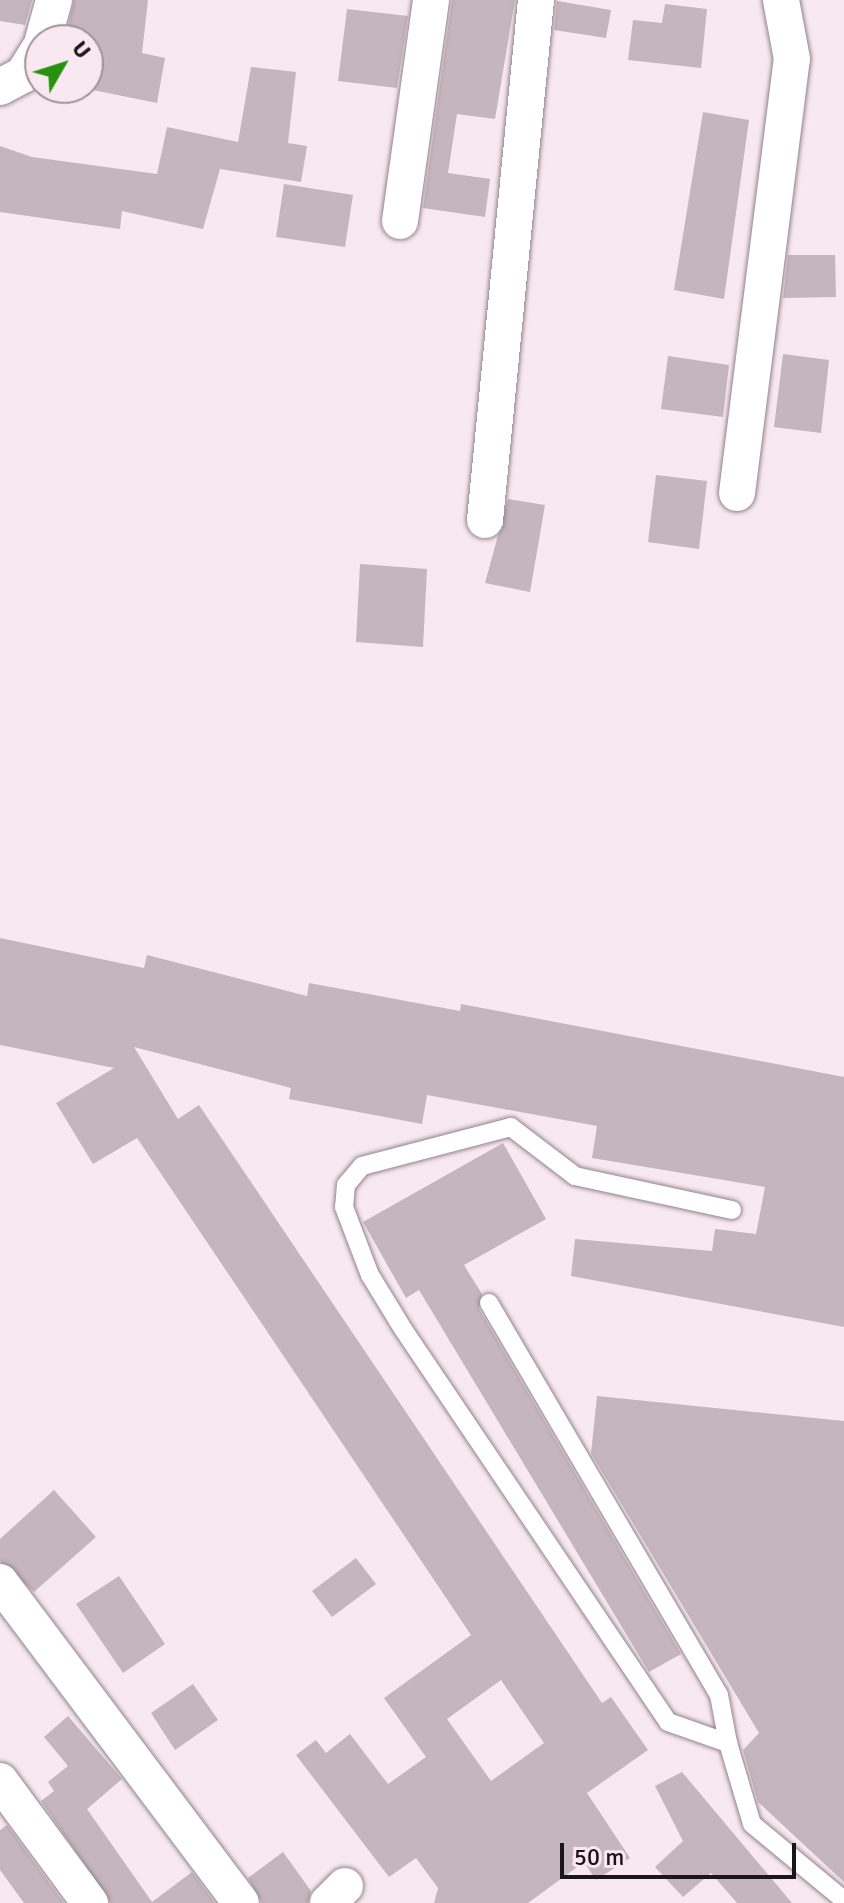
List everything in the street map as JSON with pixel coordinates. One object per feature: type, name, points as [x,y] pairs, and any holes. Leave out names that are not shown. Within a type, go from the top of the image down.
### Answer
[{"type":"street","points":[[47,24],[54,0]]},
{"type":"street","points":[[400,221],[431,0]]},
{"type":"street","points":[[485,520],[536,0]]},
{"type":"street","points":[[737,493],[792,59],[781,0]]},
{"type":"street","points":[[0,87],[24,73]]},
{"type":"street","points":[[0,1582],[241,1903]]},
{"type":"street","points":[[0,1781],[90,1903]]},
{"type":"lane","points":[[728,1743],[668,1722],[411,1342],[370,1275],[344,1207],[346,1185],[362,1166],[511,1127],[575,1176],[732,1210]]},
{"type":"lane","points":[[489,1303],[719,1695],[728,1743],[752,1824],[844,1900]]},
{"type":"building","points":[[0,0],[32,0],[24,25],[0,21]]},
{"type":"building","points":[[74,0],[148,0],[142,53],[165,58],[157,103],[104,92],[104,24],[69,24]]},
{"type":"building","points":[[452,0],[515,0],[495,119],[457,114],[448,173],[490,179],[485,217],[423,208]]},
{"type":"building","points":[[557,1],[611,10],[606,38],[554,30]]},
{"type":"building","points":[[665,4],[707,9],[701,68],[628,60],[633,20],[662,23]]},
{"type":"building","points":[[347,9],[408,16],[397,88],[338,81]]},
{"type":"building","points":[[251,67],[296,72],[288,143],[307,146],[301,182],[220,169],[203,229],[122,211],[120,229],[0,212],[0,146],[32,157],[157,174],[167,127],[238,142]]},
{"type":"building","points":[[703,112],[749,120],[724,299],[674,290]]},
{"type":"building","points":[[284,184],[353,195],[345,247],[276,237]]},
{"type":"building","points":[[788,255],[835,255],[836,297],[783,298]]},
{"type":"building","points":[[783,354],[829,360],[821,433],[774,427]]},
{"type":"building","points":[[668,356],[729,365],[723,417],[661,409]]},
{"type":"building","points":[[656,475],[707,481],[699,549],[648,542]]},
{"type":"building","points":[[508,499],[545,505],[530,592],[485,583]]},
{"type":"building","points":[[360,564],[427,569],[423,647],[356,642]]},
{"type":"building","points":[[0,938],[144,968],[147,955],[307,996],[309,983],[460,1011],[461,1004],[844,1077],[844,1327],[571,1276],[575,1239],[712,1251],[715,1229],[756,1234],[765,1187],[592,1158],[597,1126],[427,1095],[422,1124],[289,1099],[291,1088],[134,1047],[178,1119],[199,1105],[602,1703],[611,1697],[648,1750],[587,1793],[630,1858],[596,1880],[584,1862],[528,1903],[434,1903],[438,1888],[416,1858],[389,1877],[296,1755],[316,1740],[326,1753],[350,1734],[388,1784],[426,1757],[384,1698],[471,1635],[137,1138],[93,1164],[56,1103],[114,1068],[0,1045]],"holes":[[[501,1680],[544,1743],[491,1781],[447,1719]]]},
{"type":"building","points":[[503,1143],[546,1219],[464,1265],[482,1294],[479,1309],[681,1654],[649,1672],[419,1290],[406,1298],[363,1222]]},
{"type":"building","points":[[597,1396],[844,1421],[844,1882],[758,1802],[743,1750],[759,1733],[591,1453]]},
{"type":"building","points":[[54,1490],[96,1537],[34,1592],[0,1561],[0,1539]]},
{"type":"building","points":[[356,1558],[376,1584],[332,1617],[312,1591]]},
{"type":"building","points":[[119,1576],[165,1644],[123,1673],[76,1604]]},
{"type":"building","points":[[193,1684],[218,1720],[175,1750],[151,1713]]},
{"type":"building","points":[[68,1716],[122,1779],[87,1809],[152,1902],[192,1872],[215,1903],[111,1903],[41,1801],[54,1791],[48,1782],[68,1766],[44,1737]]},
{"type":"building","points":[[682,1772],[792,1903],[737,1903],[711,1873],[683,1897],[655,1867],[683,1841],[655,1786]]},
{"type":"building","points":[[7,1825],[64,1903],[24,1903],[0,1870],[0,1830]]},
{"type":"building","points":[[283,1852],[311,1891],[308,1903],[262,1903],[248,1878]]}]
